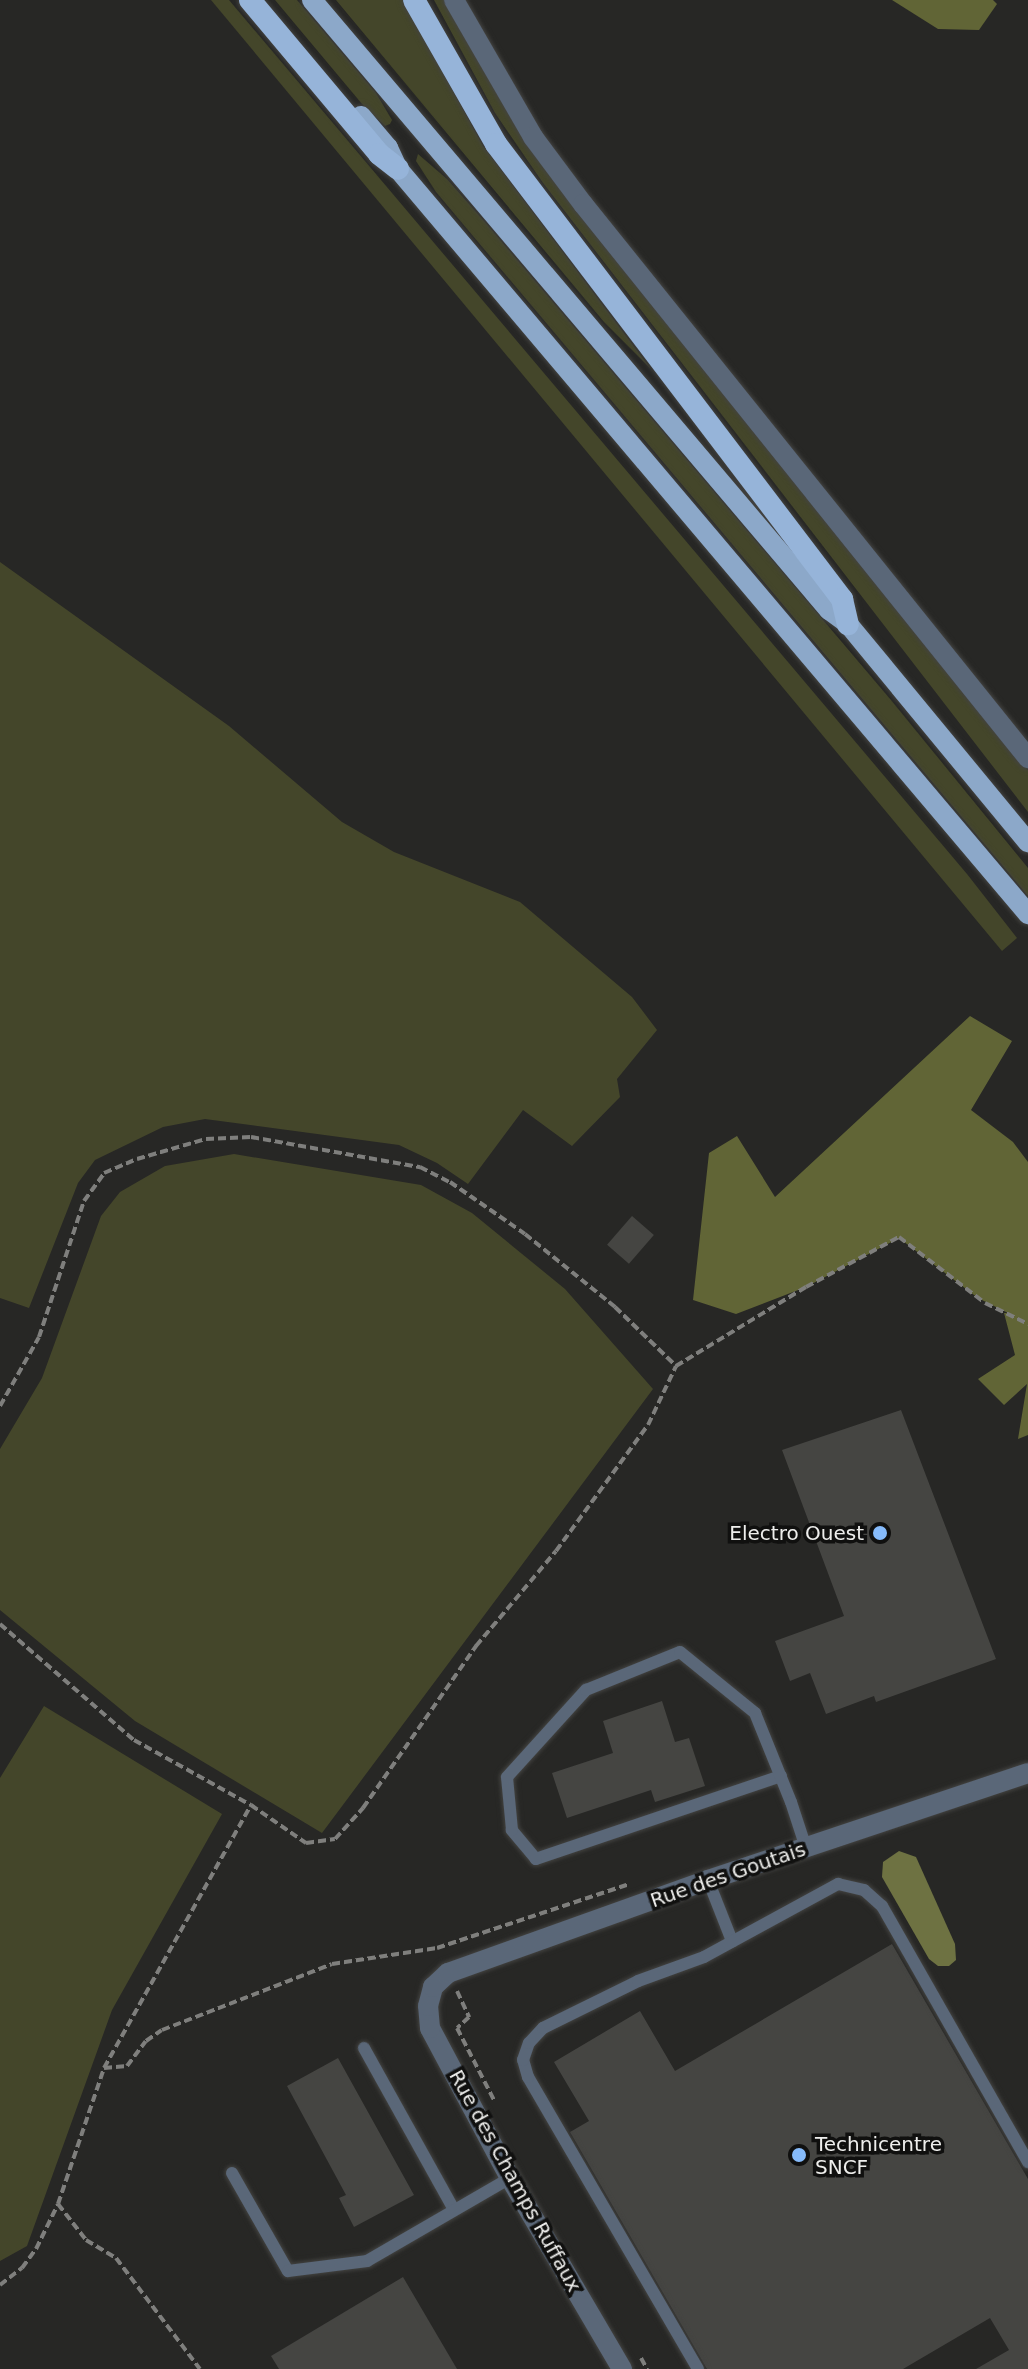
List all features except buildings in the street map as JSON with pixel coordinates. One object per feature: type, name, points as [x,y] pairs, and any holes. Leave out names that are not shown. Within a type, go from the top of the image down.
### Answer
[{"type":"highway","points":[[250,0],[379,154],[398,169]]},
{"type":"highway","points":[[414,0],[464,92],[512,166],[842,599],[848,624]]},
{"type":"main road","points":[[265,0],[388,148],[398,169],[1028,914]]},
{"type":"main road","points":[[312,0],[819,599],[848,624],[1028,842]]},
{"type":"street","points":[[454,0],[533,137],[583,204],[1028,758]]},
{"type":"street","name":"Rue des Goutais","points":[[441,1980],[708,1880],[1028,1773]]},
{"type":"street","name":"Rue des Champs Ruffaux","points":[[441,1980],[428,2006],[430,2028],[510,2178],[622,2369]]},
{"type":"lane","points":[[781,1776],[536,1859],[512,1830],[507,1777],[586,1690],[680,1652],[755,1713],[781,1776],[806,1848]]},
{"type":"lane","points":[[708,1880],[732,1941]]},
{"type":"lane","points":[[698,2369],[528,2077],[523,2060],[529,2043],[543,2028],[638,1981],[704,1957],[838,1884],[864,1890],[882,1906],[1028,2162]]},
{"type":"lane","points":[[364,2048],[454,2210]]},
{"type":"lane","points":[[232,2173],[288,2271],[367,2261],[510,2178]]},
{"type":"path","points":[[0,1406],[39,1337],[84,1201],[104,1173],[137,1159],[206,1139],[251,1137],[420,1167],[450,1182],[525,1234],[615,1307],[676,1366]]},
{"type":"path","points":[[0,1624],[134,1740],[251,1805],[306,1843],[335,1839],[363,1808],[476,1646],[556,1551],[648,1425],[676,1366],[806,1287],[899,1237],[985,1303],[1028,1324]]},
{"type":"path","points":[[0,2285],[22,2268],[36,2249],[58,2204],[104,2068],[251,1805]]},
{"type":"path","points":[[104,2068],[127,2066],[146,2041],[162,2030],[332,1964],[437,1948],[640,1881]]},
{"type":"path","points":[[437,1948],[441,1980],[469,2017],[457,2028],[499,2111]]},
{"type":"path","points":[[58,2204],[86,2240],[116,2258],[200,2369]]},
{"type":"path","points":[[639,2356],[647,2369]]},
{"type":"shaded area","points":[[211,0],[229,0],[967,874],[1017,938],[1002,951]]},
{"type":"shaded area","points":[[275,0],[297,0],[376,93],[392,120],[390,124],[385,126],[362,104]]},
{"type":"shaded area","points":[[336,0],[403,0],[483,146],[651,369],[604,322]]},
{"type":"shaded area","points":[[434,0],[446,0],[687,344],[1028,770],[1028,812],[543,183],[495,113]]},
{"type":"shaded area","points":[[892,0],[993,0],[997,4],[979,30],[938,29]]},
{"type":"shaded area","points":[[418,154],[447,179],[485,222],[891,700],[1028,868],[1028,896],[436,192],[416,161]]},
{"type":"shaded area","points":[[0,562],[229,726],[342,822],[394,852],[520,902],[632,997],[657,1030],[617,1079],[620,1097],[572,1146],[523,1110],[468,1184],[437,1163],[399,1145],[205,1119],[163,1127],[95,1160],[78,1183],[29,1308],[0,1298]]},
{"type":"shaded area","points":[[970,1016],[1012,1041],[971,1110],[1013,1142],[1028,1162],[1028,1435],[1018,1439],[1027,1384],[1004,1405],[978,1379],[1015,1355],[1004,1313],[1008,1313],[978,1298],[899,1238],[806,1287],[736,1314],[693,1300],[709,1153],[737,1136],[775,1197]]},
{"type":"shaded area","points":[[234,1154],[421,1185],[472,1213],[565,1289],[653,1389],[322,1833],[135,1721],[0,1610],[0,1449],[42,1378],[101,1216],[120,1192],[165,1166]]},
{"type":"shaded area","points":[[44,1706],[222,1814],[112,2010],[27,2246],[0,2261],[0,1778]]},
{"type":"shaded area","points":[[899,1851],[916,1857],[955,1944],[956,1960],[949,1966],[938,1966],[929,1959],[882,1877],[883,1862]]},
{"type":"place","name":"Electro Ouest","points":[[880,1533]]},
{"type":"place","name":"Technicentre SNCF","points":[[799,2155]]}]
